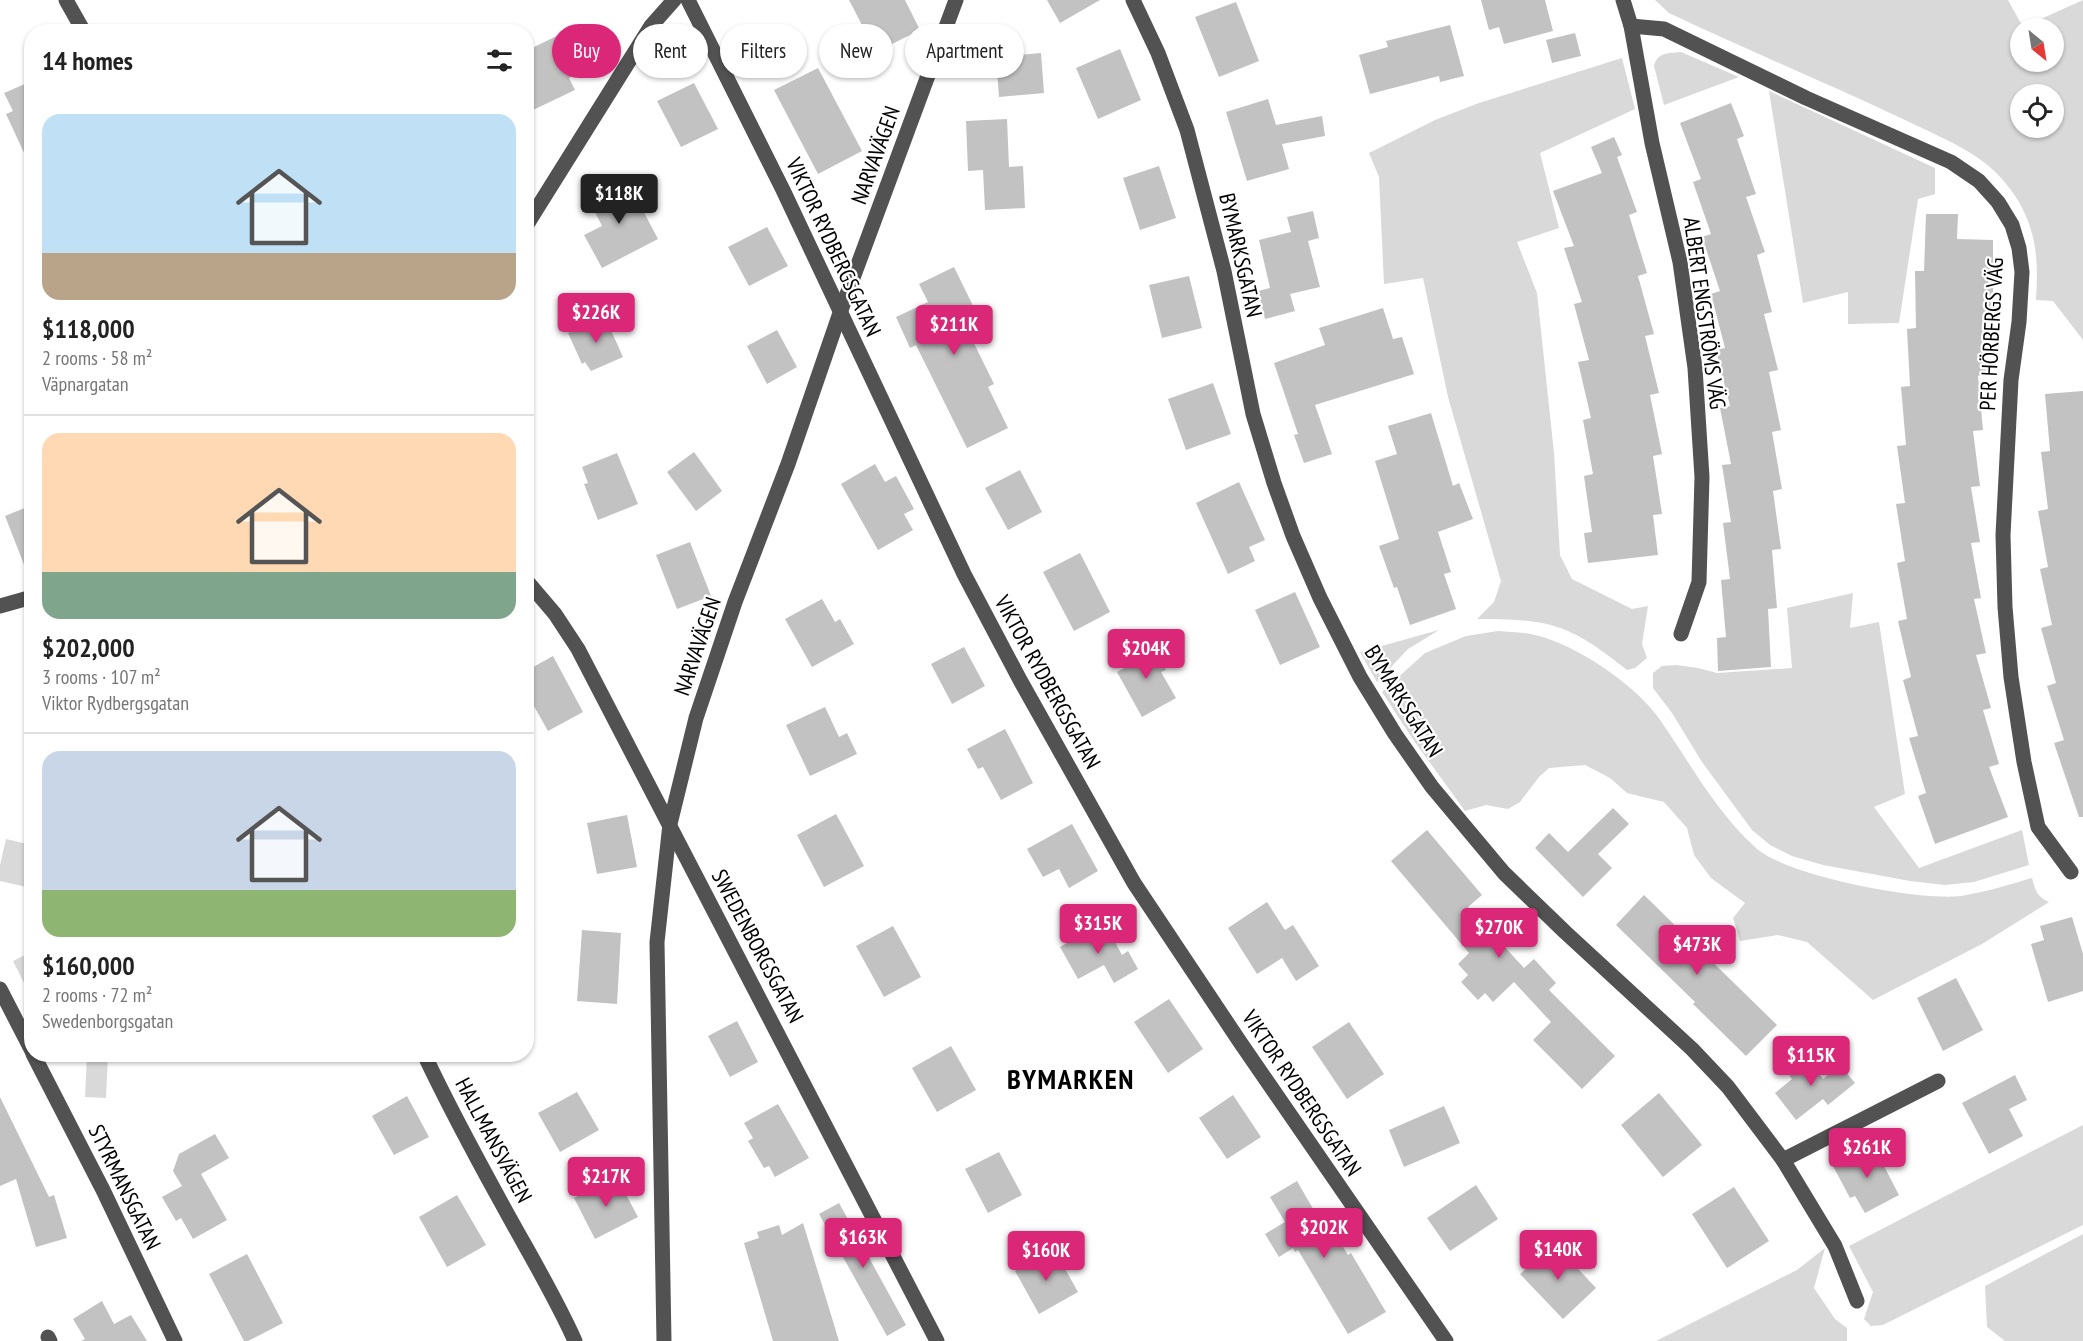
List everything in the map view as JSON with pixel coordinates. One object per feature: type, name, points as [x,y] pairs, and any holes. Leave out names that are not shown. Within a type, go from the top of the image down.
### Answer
[{"type":"street","points":[[66,0],[80,24]]},
{"type":"street","points":[[534,213],[651,26],[674,0]]},
{"type":"street","name":"VIKTOR RYDBERGSGATAN","points":[[688,0],[783,190],[964,574],[1020,681],[1134,883],[1240,1042],[1446,1341]]},
{"type":"street","name":"NARVAVÄGEN","points":[[664,1341],[657,942],[670,824],[696,718],[735,602],[788,464],[840,312],[956,0]]},
{"type":"street","name":"BYMARKSGATAN","points":[[1133,0],[1158,53],[1187,129],[1224,272],[1253,414],[1274,483],[1320,598],[1360,677],[1395,734],[1432,787],[1504,873],[1692,1049],[1728,1087],[1783,1160],[1835,1246],[1857,1301]]},
{"type":"street","name":"ALBERT ENGSTRÖMS VÄG","points":[[1623,0],[1631,26],[1652,143],[1680,262],[1695,368],[1702,477],[1699,582],[1681,634]]},
{"type":"street","name":"PER HÖRBERGS VÄG","points":[[1631,26],[1664,29],[1806,98],[1952,162],[1979,181],[1998,202],[2012,225],[2019,248],[2022,272],[2019,322],[2011,380],[2003,535],[2005,607],[2024,762],[2038,827],[2071,872]]},
{"type":"street","name":"SWEDENBORGSGATAN","points":[[534,589],[555,614],[578,649],[937,1341]]},
{"type":"street","points":[[0,606],[24,599]]},
{"type":"street","name":"STYRMANSGATAN","points":[[0,990],[24,1037]]},
{"type":"street","name":"STYRMANSGATAN","points":[[37,1062],[103,1190],[175,1341]]},
{"type":"street","name":"HALLMANSVÄGEN","points":[[428,1062],[501,1204],[550,1289],[575,1341]]},
{"type":"street","points":[[1783,1160],[1938,1081]]},
{"type":"shaded area","points":[[1655,0],[2008,0],[2018,18],[2010,18],[2010,72],[2064,72],[2064,18],[2043,18],[2083,0],[2083,340],[2053,301],[2036,300],[2036,254],[2030,226],[2017,198],[1986,163],[1933,133],[1669,13]]},
{"type":"shaded area","points":[[1681,52],[1739,77],[1664,105],[1654,66],[1661,56]]},
{"type":"shaded area","points":[[1622,58],[1635,109],[1540,153],[1559,228],[1517,242],[1537,293],[1554,453],[1560,555],[1572,579],[1632,609],[1648,606],[1642,644],[1647,658],[1635,668],[1627,670],[1610,656],[1562,628],[1524,620],[1477,619],[1494,602],[1501,581],[1448,397],[1423,278],[1384,284],[1379,177],[1369,153],[1435,120],[1479,103]]},
{"type":"shaded area","points":[[1769,91],[1935,168],[1935,194],[1918,199],[1899,323],[1848,324],[1848,292],[1803,303]]},
{"type":"shaded area","points":[[1853,593],[1850,628],[1879,622],[1905,794],[1874,807],[1919,868],[2022,830],[2029,865],[1974,882],[1945,885],[1823,865],[1792,856],[1770,845],[1752,830],[1702,762],[1672,713],[1653,688],[1653,673],[1662,666],[1676,665],[1717,673],[1792,668],[1787,608]]},
{"type":"shaded area","points":[[1439,630],[1408,649],[1377,682],[1360,652]]},
{"type":"shaded area","points":[[1498,631],[1535,635],[1551,640],[1585,656],[1619,678],[1658,717],[1703,785],[1741,834],[1756,848],[1772,858],[1823,877],[1886,890],[1941,897],[1961,896],[2032,878],[2037,893],[2049,902],[1982,944],[1873,1000],[1807,942],[1778,935],[1740,941],[1733,918],[1745,903],[1711,878],[1694,855],[1687,828],[1664,802],[1627,793],[1610,778],[1585,765],[1549,768],[1520,802],[1508,809],[1486,805],[1465,811],[1382,692],[1425,653],[1466,636]]},
{"type":"shaded area","points":[[6,839],[24,843],[24,886],[0,881],[0,865]]},
{"type":"shaded area","points":[[24,956],[24,983],[13,961]]},
{"type":"shaded area","points":[[87,1062],[108,1062],[106,1098],[85,1097]]},
{"type":"shaded area","points":[[2083,1125],[2083,1225],[1883,1325],[1871,1326],[1864,1319],[1873,1292],[1849,1246]]},
{"type":"shaded area","points":[[2083,1234],[2083,1341],[2005,1341],[1987,1327],[1985,1286]]},
{"type":"shaded area","points":[[1825,1248],[1814,1288],[1835,1319],[1847,1328],[1847,1341],[1656,1341],[1797,1270]]},
{"type":"building","points":[[849,0],[905,0],[917,24],[905,24],[905,38],[893,44],[893,24],[861,24]]},
{"type":"building","points":[[1047,0],[1100,0],[1060,23]]},
{"type":"building","points":[[1481,0],[1545,0],[1553,31],[1504,44],[1499,27],[1489,30]]},
{"type":"building","points":[[1236,2],[1259,61],[1219,77],[1195,17]]},
{"type":"building","points":[[1450,25],[1464,76],[1440,82],[1439,76],[1370,94],[1359,55],[1388,47],[1386,41]]},
{"type":"building","points":[[1575,33],[1581,56],[1552,63],[1546,40]]},
{"type":"building","points":[[552,38],[552,78],[569,78],[575,90],[534,110],[534,47]]},
{"type":"building","points":[[1120,49],[1141,100],[1098,119],[1076,68]]},
{"type":"building","points":[[1041,53],[1044,93],[999,97],[998,78],[1024,78],[1024,55]]},
{"type":"building","points":[[818,68],[819,78],[823,78],[862,151],[818,174],[774,90],[798,78],[807,78],[807,74]]},
{"type":"building","points":[[694,83],[718,129],[681,147],[657,101]]},
{"type":"building","points":[[24,84],[24,153],[6,114],[13,111],[4,93]]},
{"type":"building","points":[[1268,99],[1276,125],[1322,116],[1325,136],[1282,144],[1289,169],[1247,181],[1226,112]]},
{"type":"building","points":[[1731,103],[1744,136],[1737,139],[1756,194],[1746,197],[1765,252],[1757,255],[1772,312],[1764,314],[1778,370],[1769,372],[1781,430],[1772,432],[1782,489],[1773,491],[1781,549],[1772,550],[1777,608],[1768,609],[1771,667],[1718,671],[1717,638],[1726,637],[1721,580],[1730,579],[1723,523],[1731,522],[1722,465],[1731,464],[1720,408],[1730,406],[1716,350],[1725,348],[1711,294],[1720,291],[1702,237],[1711,234],[1693,182],[1701,179],[1680,123]]},
{"type":"building","points":[[1007,119],[1009,167],[1023,166],[1025,208],[985,210],[983,170],[968,171],[966,121]]},
{"type":"building","points":[[1614,137],[1622,155],[1617,157],[1637,212],[1629,215],[1647,273],[1638,276],[1654,334],[1645,336],[1659,393],[1650,395],[1662,454],[1653,456],[1662,514],[1653,515],[1658,555],[1588,563],[1584,533],[1592,532],[1584,476],[1593,474],[1583,420],[1591,418],[1578,362],[1589,360],[1574,304],[1582,302],[1564,248],[1574,246],[1553,191],[1602,173],[1591,147]]},
{"type":"building","points":[[1159,166],[1176,218],[1140,230],[1123,178]]},
{"type":"building","points":[[627,180],[658,239],[602,268],[584,235],[602,226],[589,200]]},
{"type":"building","points":[[1313,211],[1319,238],[1308,241],[1320,287],[1290,294],[1295,311],[1265,319],[1258,291],[1270,288],[1259,240],[1291,232],[1287,217]]},
{"type":"building","points":[[1926,214],[1958,214],[1957,239],[1993,240],[1993,320],[1984,320],[1987,375],[1978,376],[1983,430],[1973,431],[1980,486],[1971,487],[1980,542],[1971,543],[1981,598],[1974,599],[1986,653],[1976,655],[1991,708],[1983,710],[1999,764],[1989,767],[2008,817],[1935,844],[1918,796],[1926,793],[1909,738],[1918,736],[1903,680],[1911,677],[1898,621],[1907,619],[1897,563],[1905,561],[1896,504],[1905,503],[1897,446],[1906,445],[1901,387],[1910,386],[1907,329],[1916,328],[1915,271],[1924,271]]},
{"type":"building","points":[[767,227],[788,266],[749,286],[728,247]]},
{"type":"building","points":[[954,267],[978,316],[964,323],[994,384],[988,387],[1008,428],[967,448],[916,345],[910,348],[896,317],[928,302],[919,284]]},
{"type":"building","points":[[1189,276],[1202,328],[1162,338],[1149,285]]},
{"type":"building","points":[[1383,308],[1393,339],[1402,337],[1414,374],[1315,405],[1332,454],[1304,463],[1294,435],[1298,434],[1274,363],[1325,345],[1319,328]]},
{"type":"building","points":[[605,317],[623,357],[591,371],[585,362],[582,364],[568,333]]},
{"type":"building","points":[[777,330],[797,367],[767,384],[747,346]]},
{"type":"building","points":[[1213,383],[1231,434],[1186,450],[1168,399]]},
{"type":"building","points":[[2083,391],[2083,817],[2079,817],[2054,743],[2064,740],[2047,686],[2056,683],[2041,628],[2052,625],[2040,569],[2048,567],[2038,511],[2048,509],[2041,452],[2050,451],[2045,394]]},
{"type":"building","points":[[1431,413],[1453,486],[1459,483],[1473,519],[1438,532],[1451,572],[1444,574],[1456,609],[1410,625],[1379,546],[1399,539],[1375,461],[1397,454],[1388,426]]},
{"type":"building","points":[[694,452],[722,491],[696,511],[667,472]]},
{"type":"building","points":[[617,453],[638,504],[598,520],[584,484],[588,483],[582,467]]},
{"type":"building","points":[[875,464],[885,482],[896,476],[914,509],[904,514],[913,530],[878,550],[841,484]]},
{"type":"building","points":[[1020,470],[1042,512],[1008,530],[985,488]]},
{"type":"building","points":[[1239,482],[1265,540],[1249,547],[1255,561],[1228,574],[1196,503]]},
{"type":"building","points":[[24,508],[24,565],[5,516]]},
{"type":"building","points":[[690,542],[711,596],[677,609],[656,555]]},
{"type":"building","points":[[1080,553],[1110,612],[1074,631],[1043,572]]},
{"type":"building","points":[[1295,592],[1320,647],[1280,665],[1255,610]]},
{"type":"building","points":[[822,599],[835,622],[840,619],[854,644],[812,667],[785,619]]},
{"type":"building","points":[[1148,639],[1166,670],[1161,672],[1176,698],[1142,717],[1117,672],[1137,661],[1130,649]]},
{"type":"building","points":[[964,647],[985,686],[952,704],[931,664]]},
{"type":"building","points":[[553,656],[583,712],[548,731],[534,706],[534,667]]},
{"type":"building","points":[[825,707],[839,737],[847,733],[857,754],[810,776],[786,725]]},
{"type":"building","points":[[1005,729],[1033,783],[1001,800],[983,767],[978,769],[967,749]]},
{"type":"building","points":[[1613,808],[1629,824],[1598,854],[1612,868],[1583,897],[1535,848],[1549,833],[1568,852]]},
{"type":"building","points":[[836,814],[864,866],[824,887],[797,835]]},
{"type":"building","points":[[627,815],[637,867],[597,874],[587,823]]},
{"type":"building","points":[[1072,824],[1098,871],[1069,888],[1059,869],[1043,877],[1027,849]]},
{"type":"building","points":[[1427,830],[1482,895],[1468,907],[1524,968],[1534,959],[1556,983],[1549,990],[1615,1056],[1582,1089],[1533,1040],[1551,1022],[1514,982],[1493,1002],[1485,993],[1478,1000],[1461,982],[1468,975],[1458,964],[1469,953],[1391,861]]},
{"type":"building","points":[[1644,895],[1777,1025],[1746,1056],[1693,1004],[1695,1002],[1616,925]]},
{"type":"building","points":[[1267,902],[1285,930],[1293,925],[1319,966],[1296,981],[1282,958],[1257,974],[1228,928]]},
{"type":"building","points":[[2072,917],[2083,954],[2083,991],[2048,1002],[2031,944],[2044,940],[2040,926]]},
{"type":"building","points":[[1104,922],[1122,955],[1128,951],[1138,969],[1114,983],[1104,965],[1078,979],[1060,947]]},
{"type":"building","points":[[893,926],[921,977],[884,997],[856,946]]},
{"type":"building","points":[[582,930],[621,933],[617,1004],[577,1001]]},
{"type":"building","points":[[1956,978],[1983,1030],[1943,1051],[1917,998]]},
{"type":"building","points":[[1169,999],[1203,1049],[1168,1073],[1134,1022]]},
{"type":"building","points":[[737,1021],[758,1062],[730,1077],[708,1036]]},
{"type":"building","points":[[1349,1022],[1384,1074],[1347,1099],[1312,1047]]},
{"type":"building","points":[[951,1046],[976,1090],[937,1112],[912,1068]]},
{"type":"building","points":[[1802,1053],[1823,1079],[1840,1065],[1855,1083],[1828,1105],[1823,1099],[1796,1120],[1775,1093],[1792,1079],[1784,1068]]},
{"type":"building","points":[[2015,1075],[2027,1100],[2009,1109],[2023,1136],[1989,1154],[1962,1103]]},
{"type":"building","points":[[577,1092],[599,1130],[560,1152],[538,1113]]},
{"type":"building","points":[[1659,1093],[1702,1145],[1663,1177],[1621,1125]]},
{"type":"building","points":[[1233,1095],[1261,1137],[1227,1159],[1199,1118]]},
{"type":"building","points":[[407,1096],[429,1137],[394,1155],[372,1116]]},
{"type":"building","points":[[0,1097],[49,1197],[54,1195],[67,1238],[36,1247],[16,1179],[0,1186]]},
{"type":"building","points":[[778,1104],[809,1158],[775,1177],[769,1166],[764,1168],[748,1141],[753,1138],[744,1123]]},
{"type":"building","points":[[1444,1106],[1460,1143],[1404,1167],[1389,1130]]},
{"type":"building","points":[[215,1134],[229,1158],[201,1174],[227,1220],[193,1239],[181,1218],[176,1221],[162,1197],[182,1186],[173,1171],[179,1154]]},
{"type":"building","points":[[1873,1145],[1899,1195],[1865,1213],[1855,1196],[1850,1198],[1833,1166]]},
{"type":"building","points":[[999,1152],[1022,1195],[988,1213],[965,1169]]},
{"type":"building","points":[[616,1176],[638,1217],[595,1239],[574,1198]]},
{"type":"building","points":[[1297,1181],[1316,1214],[1321,1211],[1348,1255],[1351,1253],[1386,1312],[1348,1334],[1298,1250],[1295,1252],[1293,1248],[1279,1257],[1265,1234],[1285,1222],[1270,1197]]},
{"type":"building","points":[[1476,1185],[1498,1219],[1450,1251],[1427,1218]]},
{"type":"building","points":[[1734,1187],[1769,1241],[1727,1268],[1692,1214]]},
{"type":"building","points":[[457,1195],[486,1245],[447,1267],[419,1217]]},
{"type":"building","points":[[839,1203],[906,1325],[887,1336],[819,1214]]},
{"type":"building","points":[[803,1223],[839,1341],[773,1341],[744,1243],[759,1238],[757,1232],[779,1225],[782,1235]]},
{"type":"building","points":[[1554,1243],[1596,1288],[1563,1319],[1520,1274]]},
{"type":"building","points":[[1054,1249],[1078,1292],[1039,1314],[1015,1271]]},
{"type":"building","points":[[247,1254],[283,1323],[244,1341],[209,1274]]},
{"type":"building","points":[[102,1301],[114,1324],[131,1315],[147,1341],[81,1341],[85,1339],[73,1319]]},
{"type":"district","name":"BYMARKEN","points":[[1071,1079]]}]
